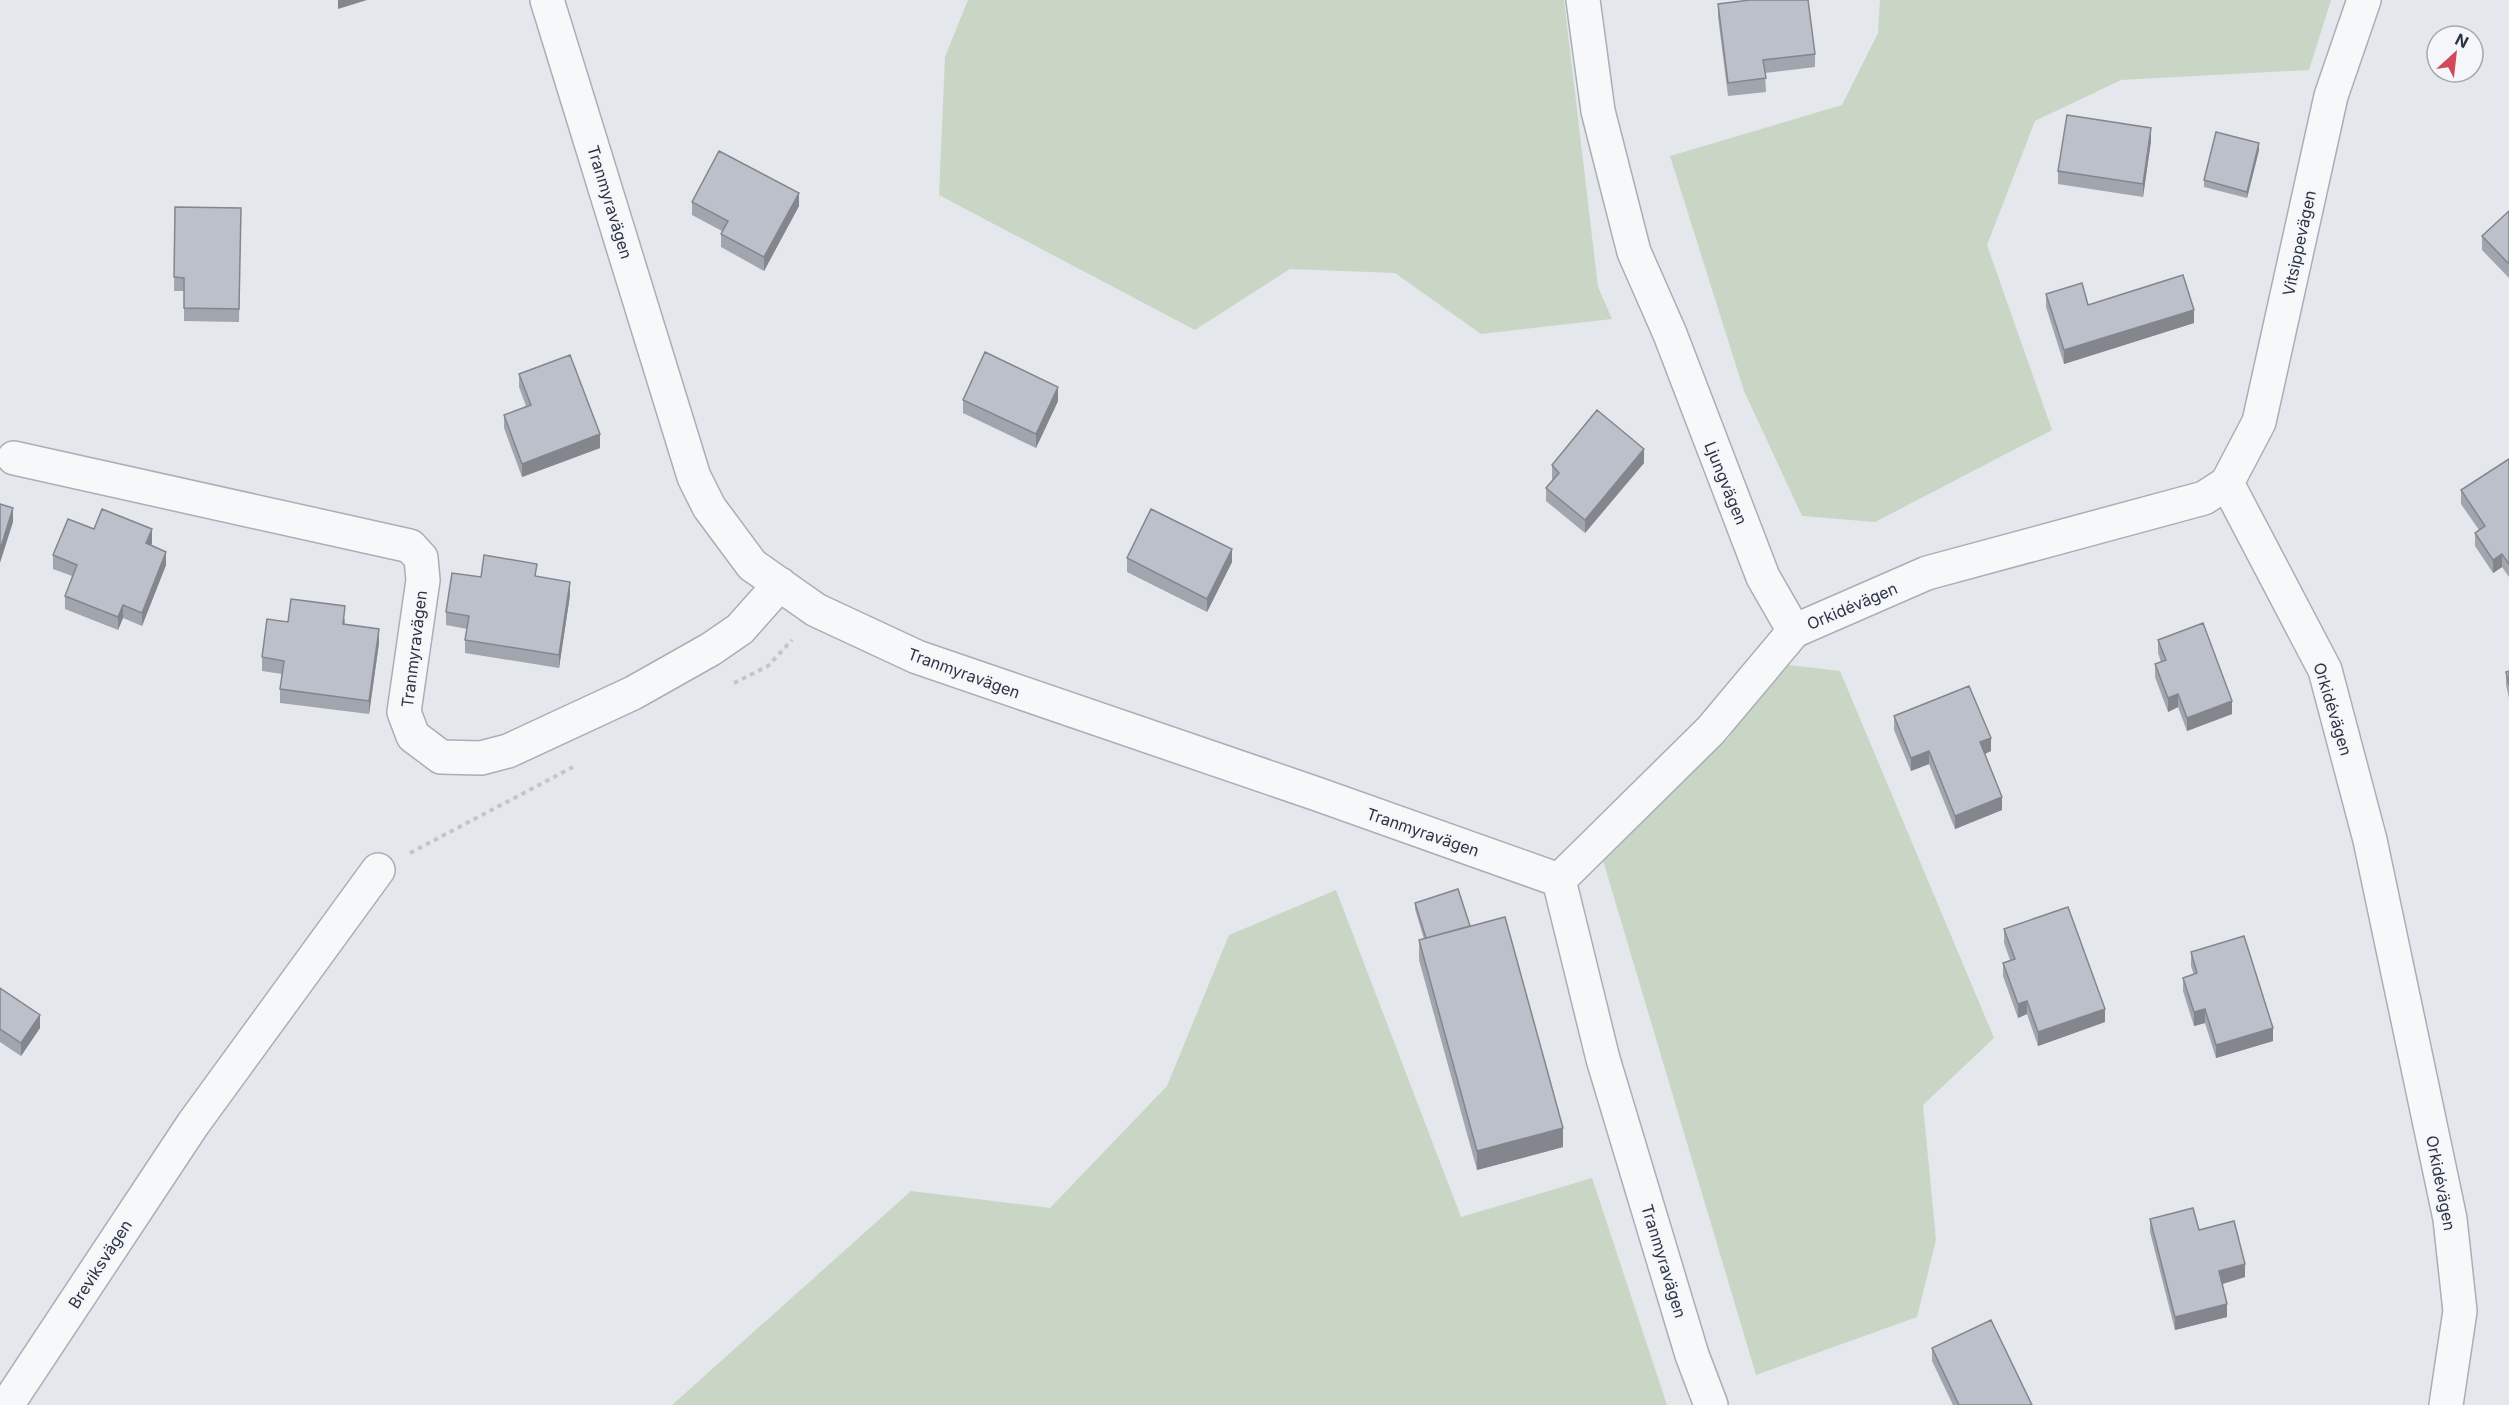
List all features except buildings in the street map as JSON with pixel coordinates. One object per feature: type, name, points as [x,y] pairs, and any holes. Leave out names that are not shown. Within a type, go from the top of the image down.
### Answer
[{"type":"street","name":"Tranmyravägen","points":[[547,0],[694,477],[708,507],[752,565],[816,610],[917,657],[1317,794],[1559,880],[1603,1059],[1692,1355],[1711,1405]]},
{"type":"street","name":"Ljungvägen","points":[[1583,0],[1598,111],[1634,252],[1670,334],[1763,577],[1794,631]]},
{"type":"street","name":"Vitsippevägen","points":[[2227,483],[2259,422],[2331,96],[2364,0]]},
{"type":"street","name":"Tranmyravägen","points":[[14,458],[410,546],[421,558],[423,580],[404,712],[412,736],[441,757],[481,758],[508,751],[633,693],[711,649],[740,629],[780,584]]},
{"type":"street","name":"Orkidévägen","points":[[1794,631],[1928,573],[2204,498],[2227,483],[2325,670],[2370,840],[2450,1220],[2460,1311],[2446,1405]]},
{"type":"street","points":[[1559,880],[1711,730],[1794,631]]},
{"type":"street","name":"Breviksvägen","points":[[7,1405],[194,1124],[378,870]]},
{"type":"green space","points":[[968,0],[1564,0],[1598,287],[1612,319],[1481,334],[1395,273],[1290,269],[1195,330],[939,195],[945,57]]},
{"type":"green space","points":[[1880,0],[2331,0],[2309,70],[2121,80],[2035,121],[1987,245],[2052,430],[1875,522],[1802,516],[1744,391],[1670,156],[1842,105],[1878,33]]},
{"type":"green space","points":[[1771,663],[1840,671],[1994,1038],[1923,1105],[1936,1240],[1917,1317],[1756,1375],[1599,847],[1729,738]]},
{"type":"green space","points":[[1336,890],[1461,1217],[1592,1178],[1667,1405],[672,1405],[911,1191],[1050,1208],[1167,1086],[1229,935]]}]
